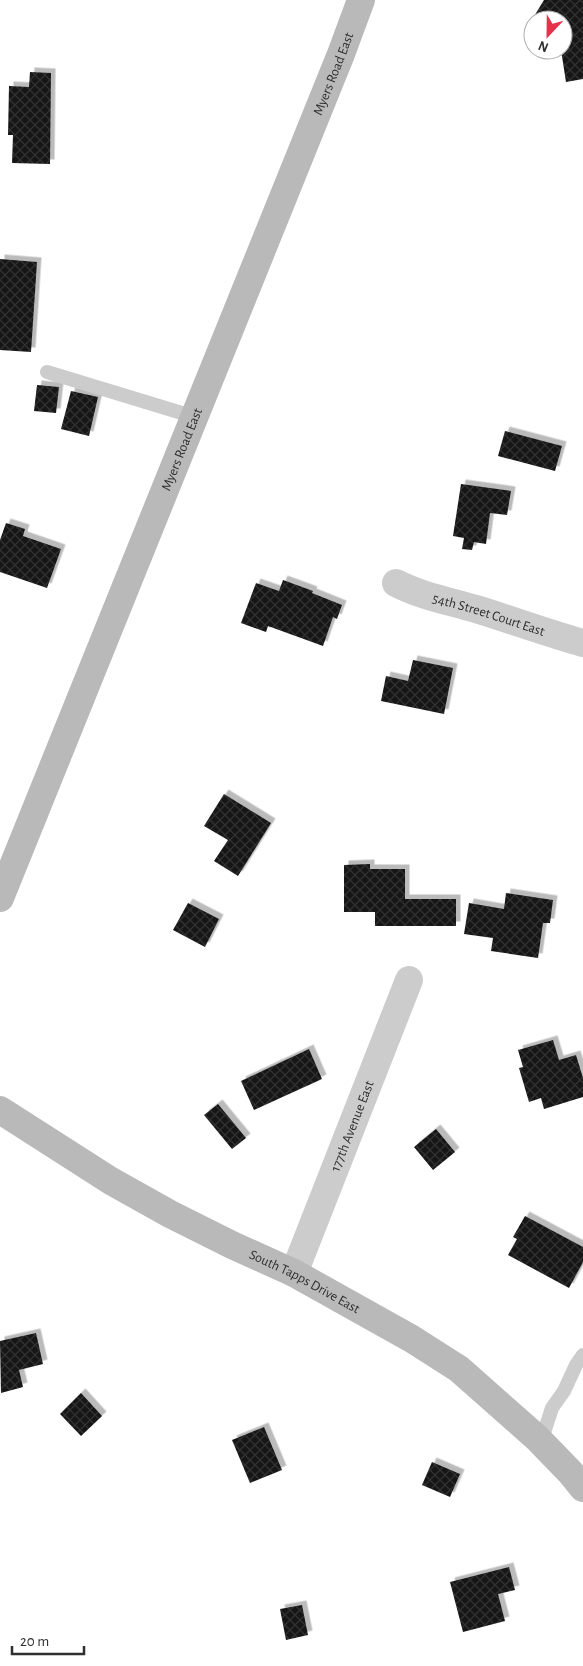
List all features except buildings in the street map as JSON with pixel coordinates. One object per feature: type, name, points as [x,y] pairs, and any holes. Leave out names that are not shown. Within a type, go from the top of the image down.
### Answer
[{"type":"street","name":"Myers Road East","points":[[2,892],[195,417],[361,0]]},
{"type":"street","name":"54th Street Court East","points":[[396,583],[436,599],[474,608],[583,643]]},
{"type":"street","name":"177th Avenue East","points":[[294,1273],[409,980]]},
{"type":"street","name":"South Tapps Drive East","points":[[0,1110],[61,1150],[136,1195],[232,1245],[294,1273],[412,1339],[459,1369],[541,1442],[583,1488]]},
{"type":"lane","points":[[47,372],[195,417]]},
{"type":"lane","points":[[541,1442],[552,1408],[564,1391],[576,1365],[583,1355]]}]
